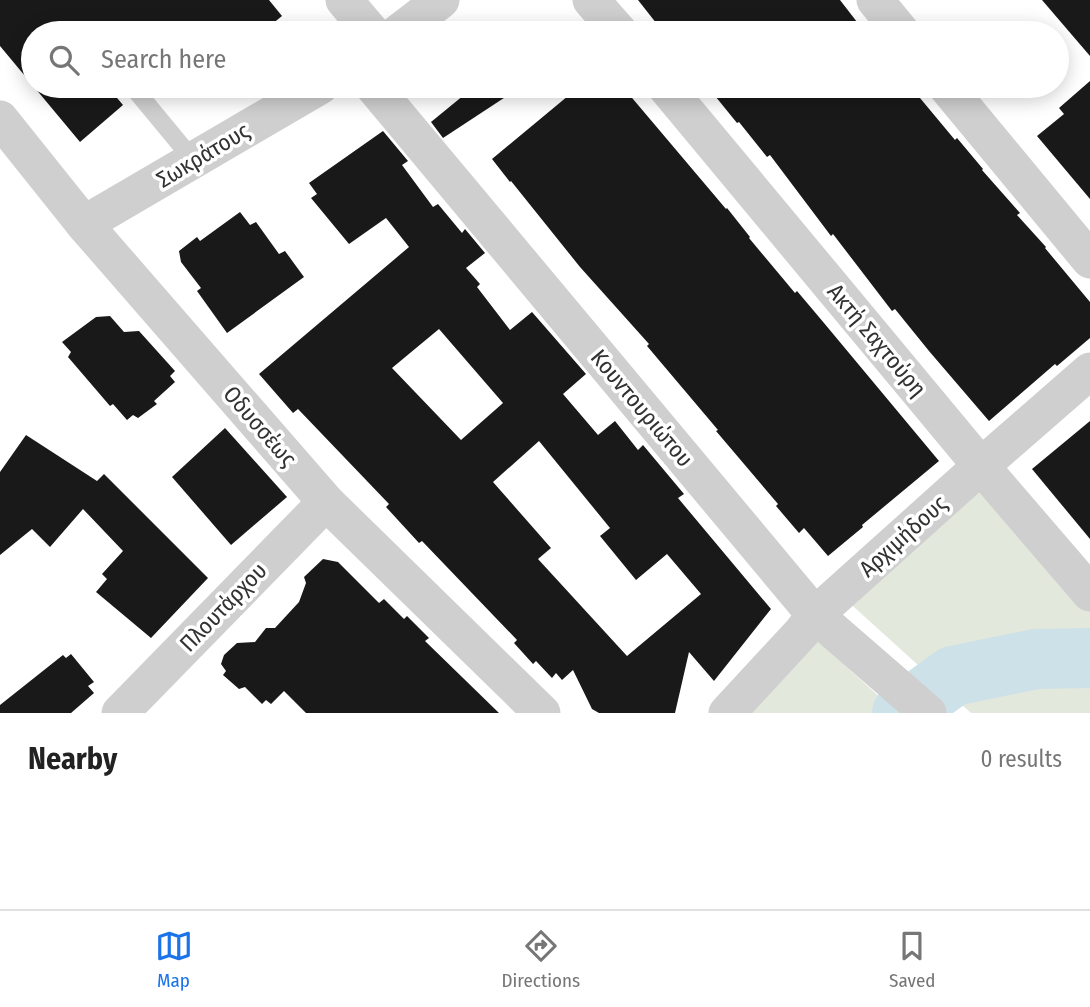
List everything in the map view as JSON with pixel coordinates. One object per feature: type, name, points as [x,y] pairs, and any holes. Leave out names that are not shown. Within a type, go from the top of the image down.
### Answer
[{"type":"street","points":[[344,0],[362,21]]},
{"type":"street","points":[[414,21],[441,0]]},
{"type":"street","points":[[591,0],[609,21]]},
{"type":"street","points":[[875,0],[892,21]]},
{"type":"street","name":"Σωκράτους","points":[[85,224],[300,98]]},
{"type":"street","name":"Κουντουριώτου","points":[[383,98],[815,615],[928,713]]},
{"type":"street","name":"Ακτή Σαχτούρη","points":[[675,98],[1090,593]]},
{"type":"street","points":[[956,98],[1090,260]]},
{"type":"street","name":"Οδυσσέως","points":[[0,119],[85,224],[326,502],[542,713]]},
{"type":"street","name":"Αρχιμήδους","points":[[727,713],[815,615],[1090,371]]},
{"type":"street","name":"Πλουτάρχου","points":[[120,713],[326,502]]},
{"type":"lane","points":[[142,98],[194,160]]},
{"type":"shaded area","points":[[980,475],[1090,604],[1090,713],[971,713],[844,598]]},
{"type":"shaded area","points":[[815,638],[897,713],[748,713]]},
{"type":"building","points":[[0,0],[269,0],[282,16],[276,21],[21,21],[21,71],[0,46]]},
{"type":"building","points":[[638,0],[840,0],[856,21],[655,21]]},
{"type":"building","points":[[1042,0],[1090,0],[1090,56],[1069,32],[1069,21],[1060,21]]},
{"type":"building","points":[[1090,81],[1090,199],[1037,136],[1064,114],[1059,108]]},
{"type":"building","points":[[43,98],[117,98],[123,105],[80,142]]},
{"type":"building","points":[[460,98],[504,98],[443,138],[431,122]]},
{"type":"building","points":[[566,98],[632,98],[939,461],[828,556],[804,528],[799,533],[776,506],[778,504],[647,346],[649,344],[580,267],[492,159]]},
{"type":"building","points":[[717,98],[920,98],[1020,213],[1017,215],[1090,302],[1090,338],[1057,366],[1055,364],[989,421],[895,309],[892,311],[770,155],[767,157],[739,122],[737,123]]},
{"type":"building","points":[[383,131],[408,161],[402,165],[433,207],[438,204],[462,233],[465,229],[485,253],[466,268],[480,284],[477,287],[510,330],[532,312],[586,374],[563,394],[598,435],[615,421],[638,450],[643,445],[684,494],[678,498],[771,609],[714,681],[689,652],[675,713],[599,713],[592,709],[573,670],[562,680],[556,673],[552,678],[536,661],[533,664],[514,643],[517,640],[386,507],[389,504],[298,409],[293,413],[259,374],[409,247],[386,218],[349,244],[311,198],[317,194],[309,183]],"holes":[[[439,329],[503,403],[461,440],[392,368]],[[539,441],[610,528],[600,536],[636,580],[667,554],[701,594],[627,656],[538,559],[551,548],[493,482]]]},
{"type":"building","points":[[240,212],[250,225],[256,222],[279,254],[285,251],[304,277],[227,333],[197,291],[201,288],[181,262],[179,251],[197,237],[200,241]]},
{"type":"building","points":[[110,316],[124,332],[139,331],[175,371],[170,376],[175,382],[154,401],[157,404],[138,418],[133,415],[127,420],[113,404],[110,406],[68,357],[71,352],[62,342],[96,317]]},
{"type":"building","points":[[1090,421],[1090,539],[1032,469]]},
{"type":"building","points":[[225,428],[287,497],[231,545],[172,477]]},
{"type":"building","points":[[26,435],[97,481],[104,474],[208,578],[151,638],[96,592],[107,579],[102,574],[123,551],[83,509],[50,547],[32,529],[0,555],[0,472]]},
{"type":"building","points":[[323,559],[338,562],[379,603],[384,599],[404,619],[407,616],[429,638],[425,641],[499,713],[306,713],[284,691],[271,704],[266,700],[262,704],[245,687],[239,689],[223,675],[226,671],[221,664],[224,655],[237,643],[255,642],[266,628],[275,628],[299,602],[306,583],[304,577]]},
{"type":"building","points":[[71,654],[94,682],[88,686],[94,693],[71,713],[0,713],[0,705],[63,655],[66,658]]},
{"type":"waterway","points":[[902,713],[953,676],[1036,659],[1090,658]]}]
